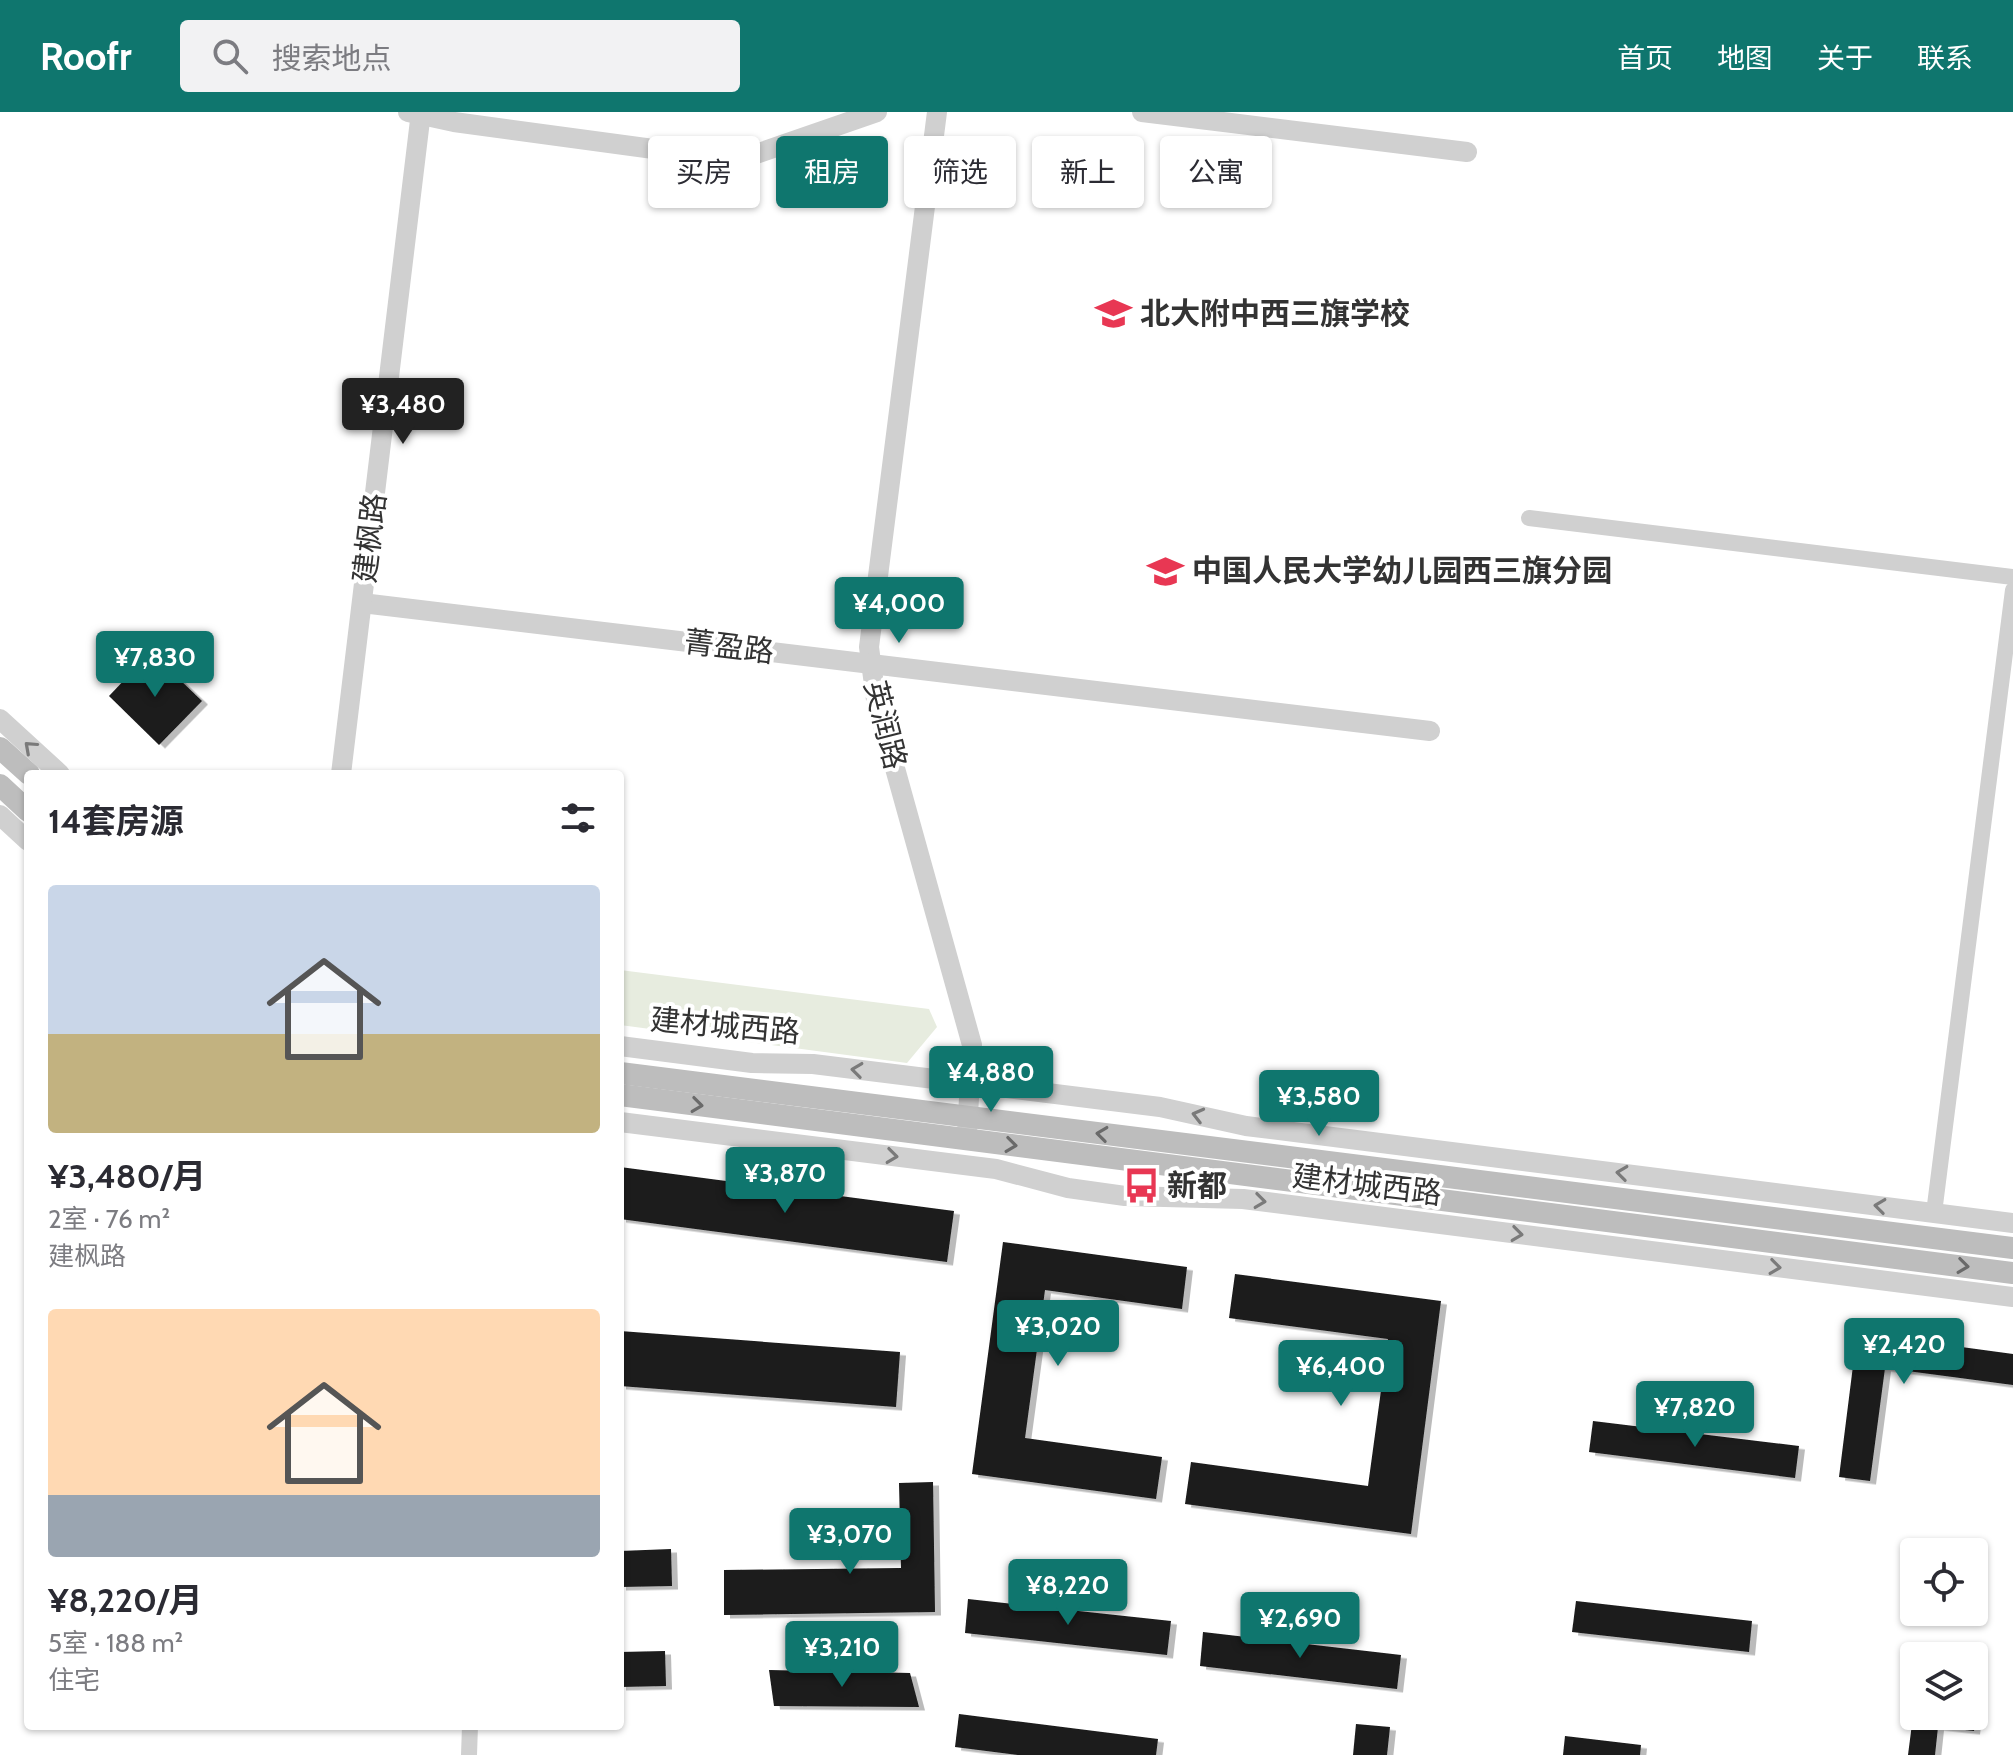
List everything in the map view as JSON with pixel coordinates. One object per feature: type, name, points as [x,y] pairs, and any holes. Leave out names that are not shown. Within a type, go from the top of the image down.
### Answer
[{"type":"main road","points":[[0,748],[25,770]]},
{"type":"main road","points":[[0,785],[24,807]]},
{"type":"main road","name":"建材城西路","points":[[624,1074],[2013,1248]]},
{"type":"main road","name":"建材城西路","points":[[624,1096],[2013,1273]]},
{"type":"street","points":[[417,113],[720,158],[756,154],[877,112]]},
{"type":"street","name":"英润路","points":[[937,112],[871,618],[870,664],[876,700],[970,1035],[972,1084],[966,1140]]},
{"type":"street","points":[[1142,112],[1467,152]]},
{"type":"street","name":"建枫路","points":[[341,770],[417,113]]},
{"type":"street","points":[[1529,518],[2013,577]]},
{"type":"street","points":[[1934,1213],[2013,590]]},
{"type":"street","name":"菁盈路","points":[[362,603],[1430,731]]},
{"type":"street","points":[[0,719],[56,770]]},
{"type":"street","points":[[0,815],[24,837]]},
{"type":"street","name":"建材城西路","points":[[624,1046],[1160,1107],[1271,1129],[2013,1223]]},
{"type":"street","name":"建材城西路","points":[[624,1122],[996,1169],[1068,1188],[1125,1196],[1243,1199],[2013,1297]]},
{"type":"street","points":[[469,1755],[470,1730]]},
{"type":"shaded area","points":[[624,971],[929,1009],[937,1027],[907,1063],[624,1026]]},
{"type":"building","points":[[151,652],[202,701],[159,745],[109,696]]},
{"type":"building","points":[[624,1168],[954,1211],[947,1262],[624,1220]]},
{"type":"building","points":[[1003,1242],[1187,1267],[1182,1309],[1045,1290],[1025,1438],[1162,1457],[1156,1499],[972,1474]]},
{"type":"building","points":[[1235,1274],[1441,1301],[1411,1534],[1185,1504],[1191,1462],[1368,1486],[1388,1339],[1229,1318]]},
{"type":"building","points":[[624,1331],[900,1352],[896,1407],[624,1386]]},
{"type":"building","points":[[1873,1335],[2013,1354],[2013,1385],[1885,1368],[1870,1481],[1839,1477],[1855,1350]]},
{"type":"building","points":[[1593,1421],[1799,1446],[1795,1478],[1589,1452]]},
{"type":"building","points":[[933,1482],[935,1612],[724,1615],[724,1570],[901,1568],[899,1483]]},
{"type":"building","points":[[671,1549],[672,1586],[624,1587],[624,1551]]},
{"type":"building","points":[[968,1599],[1171,1621],[1167,1655],[965,1633]]},
{"type":"building","points":[[1576,1601],[1752,1621],[1749,1652],[1572,1632]]},
{"type":"building","points":[[1203,1632],[1401,1655],[1397,1689],[1200,1666]]},
{"type":"building","points":[[665,1651],[666,1686],[624,1687],[624,1652]]},
{"type":"building","points":[[769,1670],[910,1673],[919,1707],[774,1706]]},
{"type":"building","points":[[959,1714],[1158,1739],[1156,1755],[1018,1755],[955,1747]]},
{"type":"building","points":[[1356,1724],[1390,1727],[1387,1755],[1353,1755]]},
{"type":"building","points":[[1911,1730],[1938,1730],[1935,1755],[1908,1755]]},
{"type":"building","points":[[1565,1736],[1641,1745],[1640,1755],[1563,1755]]},
{"type":"place","name":"北大附中西三旗学校","points":[[1114,314]]},
{"type":"place","name":"中国人民大学幼儿园西三旗分园","points":[[1166,571]]},
{"type":"place","name":"新都","points":[[1141,1186]]}]
